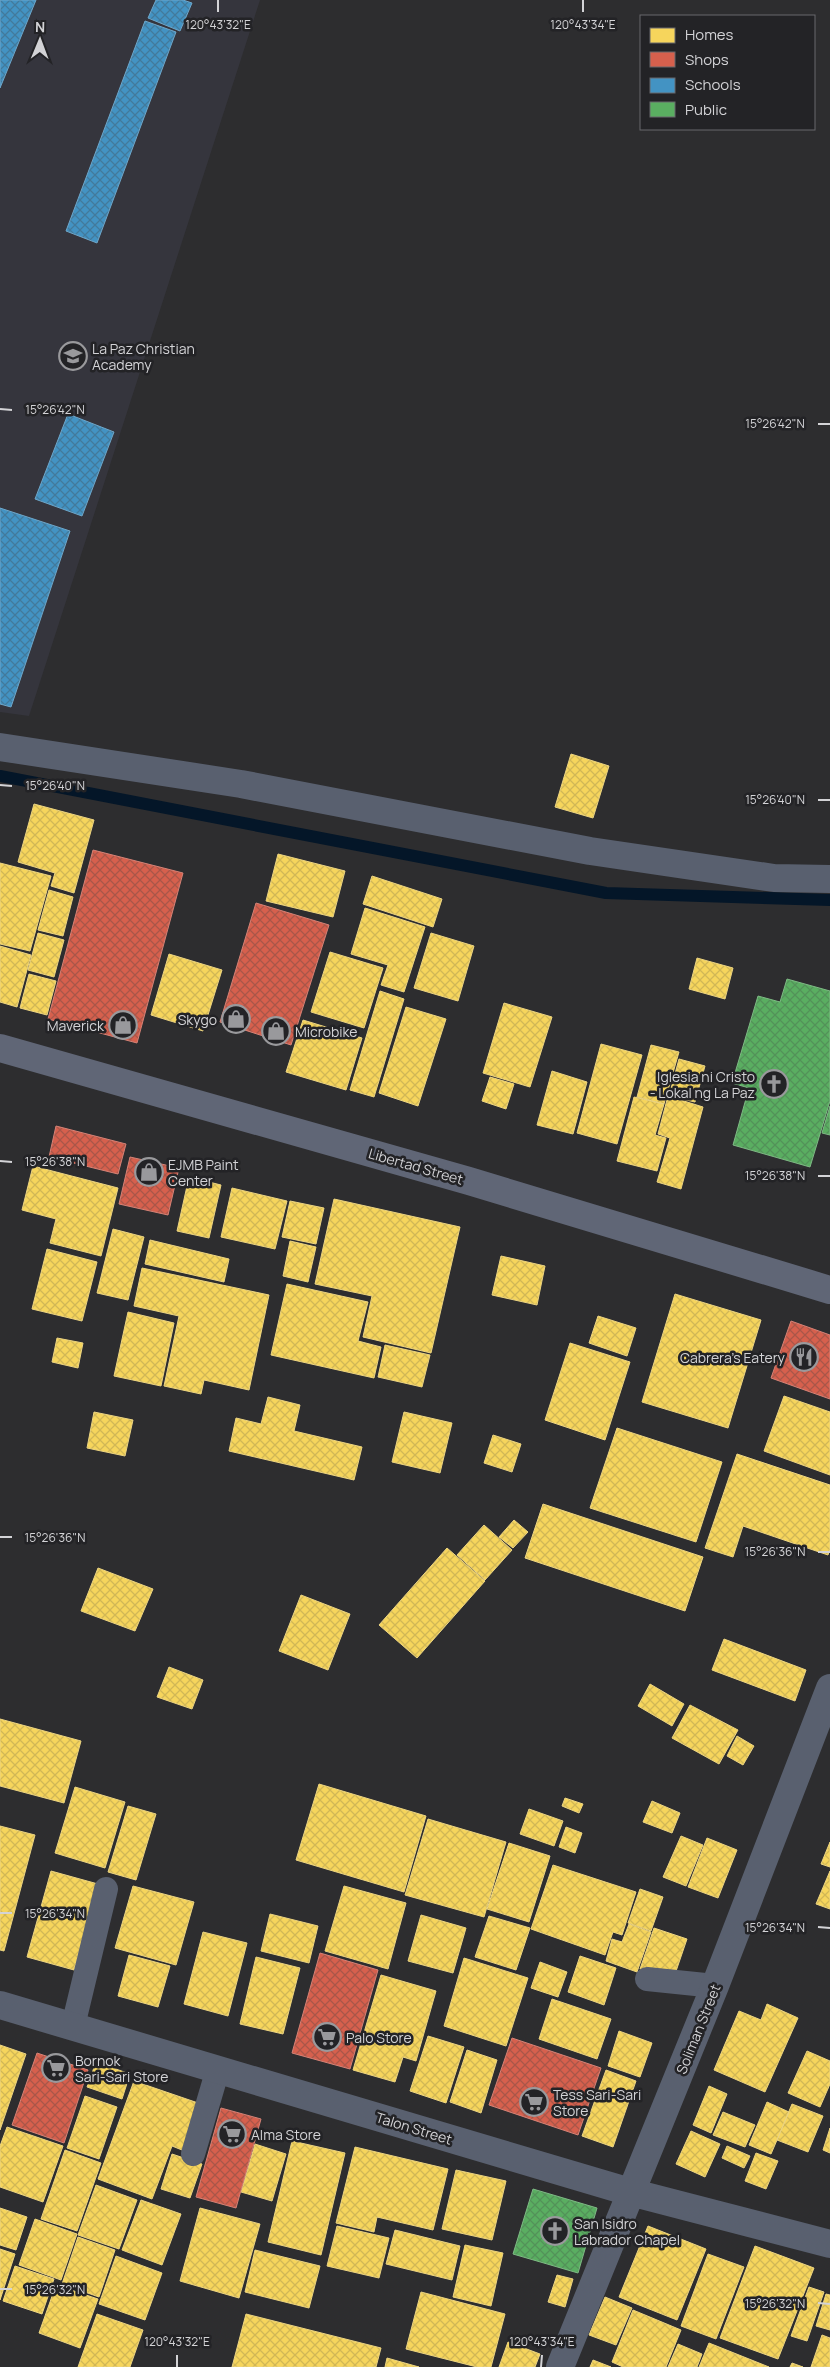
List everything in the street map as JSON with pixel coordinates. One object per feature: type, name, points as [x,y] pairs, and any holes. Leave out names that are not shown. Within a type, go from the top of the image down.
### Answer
[{"type":"highway","name":"Libertad Street","points":[[0,1048],[469,1181],[830,1290]]},
{"type":"street","points":[[0,747],[241,784],[590,852],[774,878],[830,879]]},
{"type":"street","name":"Soliman Street","points":[[560,2367],[715,1986],[830,1688]]},
{"type":"street","name":"Talon Street","points":[[0,2004],[630,2192],[830,2244]]},
{"type":"lane","points":[[73,2026],[106,1888]]},
{"type":"lane","points":[[647,1978],[715,1986]]},
{"type":"lane","points":[[193,2154],[218,2069]]},
{"type":"shaded area","name":"La Paz Christian Academy","points":[[0,0],[260,0],[29,716],[0,712]]},
{"type":"building: Homes","points":[[571,754],[609,766],[593,818],[555,807]]},
{"type":"building: Homes","points":[[34,804],[94,820],[74,893],[51,886],[55,873],[18,862]]},
{"type":"building: Homes","points":[[278,854],[345,871],[333,917],[266,901]]},
{"type":"building: Homes","points":[[0,863],[51,876],[30,951],[0,944]]},
{"type":"building: Homes","points":[[372,876],[442,899],[433,927],[363,904]]},
{"type":"building: Homes","points":[[49,890],[73,897],[63,936],[38,930]]},
{"type":"building: Homes","points":[[365,908],[425,927],[404,992],[381,985],[388,965],[351,954]]},
{"type":"building: Homes","points":[[38,933],[64,940],[54,977],[28,970]]},
{"type":"building: Homes","points":[[431,933],[474,946],[458,1001],[414,988]]},
{"type":"building: Homes","points":[[0,946],[31,955],[17,1007],[0,1002]]},
{"type":"building: Homes","points":[[330,952],[383,968],[364,1028],[311,1012]]},
{"type":"building: Homes","points":[[169,954],[222,970],[203,1031],[151,1015]]},
{"type":"building: Homes","points":[[697,958],[733,968],[725,999],[689,989]]},
{"type":"building: Homes","points":[[29,974],[56,981],[47,1015],[20,1008]]},
{"type":"building: Homes","points":[[380,991],[404,999],[374,1097],[350,1090]]},
{"type":"building: Homes","points":[[504,1003],[552,1017],[530,1087],[483,1073]]},
{"type":"building: Homes","points":[[406,1007],[446,1019],[418,1106],[379,1093]]},
{"type":"building: Homes","points":[[303,1020],[362,1038],[346,1090],[286,1072]]},
{"type":"building: Homes","points":[[601,1044],[642,1055],[617,1144],[577,1133]]},
{"type":"building: Homes","points":[[651,1045],[679,1052],[664,1104],[637,1097]]},
{"type":"building: Homes","points":[[679,1059],[705,1066],[695,1102],[669,1096]]},
{"type":"building: Homes","points":[[552,1071],[587,1082],[573,1134],[537,1125]]},
{"type":"building: Homes","points":[[490,1077],[514,1084],[506,1109],[482,1101]]},
{"type":"building: Homes","points":[[668,1096],[703,1107],[681,1189],[657,1182],[670,1138],[658,1134]]},
{"type":"building: Homes","points":[[634,1097],[664,1104],[655,1135],[666,1138],[657,1171],[617,1161]]},
{"type":"building: Homes","points":[[33,1166],[118,1188],[101,1256],[50,1243],[56,1219],[22,1210]]},
{"type":"building: Homes","points":[[189,1177],[221,1185],[209,1238],[177,1231]]},
{"type":"building: Homes","points":[[232,1188],[287,1201],[275,1249],[221,1237]]},
{"type":"building: Homes","points":[[334,1199],[460,1227],[431,1353],[363,1337],[372,1296],[315,1284]]},
{"type":"building: Homes","points":[[290,1201],[324,1208],[316,1244],[282,1237]]},
{"type":"building: Homes","points":[[113,1229],[144,1237],[128,1300],[97,1293]]},
{"type":"building: Homes","points":[[150,1240],[229,1259],[224,1282],[145,1264]]},
{"type":"building: Homes","points":[[290,1241],[316,1247],[308,1282],[283,1276]]},
{"type":"building: Homes","points":[[47,1249],[97,1262],[82,1321],[32,1309]]},
{"type":"building: Homes","points":[[501,1256],[545,1266],[537,1305],[492,1295]]},
{"type":"building: Homes","points":[[142,1268],[269,1295],[249,1390],[204,1380],[201,1394],[164,1386],[179,1316],[134,1306]]},
{"type":"building: Homes","points":[[287,1284],[368,1302],[358,1341],[381,1347],[374,1378],[271,1355]]},
{"type":"building: Homes","points":[[675,1294],[761,1320],[728,1428],[642,1402]]},
{"type":"building: Homes","points":[[128,1312],[174,1323],[161,1386],[114,1376]]},
{"type":"building: Homes","points":[[598,1316],[636,1328],[627,1356],[589,1343]]},
{"type":"building: Homes","points":[[57,1338],[83,1343],[78,1368],[52,1362]]},
{"type":"building: Homes","points":[[570,1343],[630,1362],[605,1440],[545,1420]]},
{"type":"building: Homes","points":[[385,1345],[430,1355],[422,1387],[378,1377]]},
{"type":"building: Homes","points":[[784,1396],[830,1412],[830,1475],[764,1451]]},
{"type":"building: Homes","points":[[268,1397],[300,1405],[294,1431],[362,1447],[354,1480],[229,1451],[236,1418],[261,1424]]},
{"type":"building: Homes","points":[[94,1412],[133,1420],[125,1456],[87,1448]]},
{"type":"building: Homes","points":[[404,1412],[452,1423],[440,1473],[392,1462]]},
{"type":"building: Homes","points":[[617,1428],[722,1462],[696,1542],[590,1508]]},
{"type":"building: Homes","points":[[493,1435],[521,1444],[512,1472],[484,1463]]},
{"type":"building: Homes","points":[[737,1454],[830,1485],[830,1549],[828,1555],[743,1526],[733,1557],[705,1548]]},
{"type":"building: Homes","points":[[543,1504],[703,1557],[685,1611],[525,1558]]},
{"type":"building: Homes","points":[[514,1520],[528,1532],[513,1548],[499,1537]]},
{"type":"building: Homes","points":[[484,1525],[512,1550],[485,1580],[457,1555]]},
{"type":"building: Homes","points":[[447,1548],[485,1581],[417,1658],[379,1625]]},
{"type":"building: Homes","points":[[98,1568],[153,1589],[135,1631],[81,1611]]},
{"type":"building: Homes","points":[[301,1595],[350,1614],[328,1670],[279,1651]]},
{"type":"building: Homes","points":[[724,1639],[806,1670],[795,1701],[712,1670]]},
{"type":"building: Homes","points":[[169,1667],[203,1680],[192,1709],[157,1697]]},
{"type":"building: Homes","points":[[650,1684],[684,1704],[672,1726],[638,1706]]},
{"type":"building: Homes","points":[[690,1705],[738,1730],[719,1764],[672,1738]]},
{"type":"building: Homes","points":[[0,1719],[81,1741],[64,1803],[0,1786]]},
{"type":"building: Homes","points":[[737,1736],[754,1746],[743,1765],[727,1756]]},
{"type":"building: Homes","points":[[319,1784],[426,1816],[404,1892],[296,1860]]},
{"type":"building: Homes","points":[[75,1787],[125,1802],[105,1868],[55,1853]]},
{"type":"building: Homes","points":[[565,1798],[583,1804],[579,1813],[562,1806]]},
{"type":"building: Homes","points":[[652,1801],[680,1813],[672,1833],[643,1822]]},
{"type":"building: Homes","points":[[128,1806],[156,1814],[136,1880],[108,1872]]},
{"type":"building: Homes","points":[[529,1809],[563,1821],[554,1846],[520,1834]]},
{"type":"building: Homes","points":[[428,1819],[506,1842],[484,1917],[405,1895]]},
{"type":"building: Homes","points":[[0,1826],[35,1835],[4,1951],[0,1950]]},
{"type":"building: Homes","points":[[566,1827],[582,1833],[575,1853],[559,1847]]},
{"type":"building: Homes","points":[[681,1836],[703,1845],[686,1886],[663,1877]]},
{"type":"building: Homes","points":[[707,1838],[737,1850],[718,1898],[688,1887]]},
{"type":"building: Homes","points":[[830,1842],[830,1867],[821,1864]]},
{"type":"building: Homes","points":[[509,1843],[550,1856],[529,1922],[487,1909]]},
{"type":"building: Homes","points":[[553,1865],[636,1892],[622,1935],[613,1932],[605,1955],[531,1929]]},
{"type":"building: Homes","points":[[51,1871],[98,1884],[74,1970],[27,1957]]},
{"type":"building: Homes","points":[[830,1871],[830,1909],[816,1904]]},
{"type":"building: Homes","points":[[133,1886],[194,1902],[176,1965],[115,1948]]},
{"type":"building: Homes","points":[[344,1886],[406,1903],[388,1969],[325,1951]]},
{"type":"building: Homes","points":[[640,1889],[663,1897],[651,1931],[628,1923]]},
{"type":"building: Homes","points":[[270,1914],[318,1926],[309,1963],[261,1951]]},
{"type":"building: Homes","points":[[421,1915],[466,1928],[453,1973],[408,1961]]},
{"type":"building: Homes","points":[[489,1916],[530,1928],[516,1970],[475,1957]]},
{"type":"building: Homes","points":[[629,1924],[651,1932],[637,1972],[606,1961],[612,1939],[622,1942]]},
{"type":"building: Homes","points":[[654,1928],[687,1939],[673,1980],[640,1969]]},
{"type":"building: Homes","points":[[203,1932],[247,1943],[228,2016],[184,2004]]},
{"type":"building: Homes","points":[[129,1955],[170,1966],[158,2007],[118,1996]]},
{"type":"building: Homes","points":[[580,1956],[616,1968],[604,2005],[568,1992]]},
{"type":"building: Homes","points":[[256,1957],[300,1968],[283,2034],[240,2024]]},
{"type":"building: Homes","points":[[464,1958],[528,1978],[506,2046],[444,2026]]},
{"type":"building: Homes","points":[[540,1962],[567,1972],[558,1997],[531,1988]]},
{"type":"building: Homes","points":[[381,1975],[436,1991],[416,2061],[403,2057],[395,2082],[353,2070]]},
{"type":"building: Homes","points":[[552,1999],[611,2019],[597,2059],[539,2039]]},
{"type":"building: Homes","points":[[767,2004],[798,2018],[765,2092],[714,2070],[739,2011],[761,2020]]},
{"type":"building: Homes","points":[[619,2031],[652,2043],[640,2077],[608,2066]]},
{"type":"building: Homes","points":[[428,2036],[464,2047],[446,2103],[410,2091]]},
{"type":"building: Homes","points":[[0,2045],[26,2054],[0,2130]]},
{"type":"building: Homes","points":[[467,2050],[497,2060],[481,2113],[450,2102]]},
{"type":"building: Homes","points":[[807,2051],[830,2061],[830,2084],[820,2107],[788,2093]]},
{"type":"building: Homes","points":[[96,2062],[130,2074],[122,2099],[87,2087]]},
{"type":"building: Homes","points":[[606,2070],[636,2081],[613,2147],[582,2136]]},
{"type":"building: Homes","points":[[134,2081],[204,2105],[187,2152],[172,2146],[152,2199],[98,2179]]},
{"type":"building: Homes","points":[[709,2086],[727,2094],[711,2133],[693,2125]]},
{"type":"building: Homes","points":[[85,2096],[117,2107],[99,2159],[67,2148]]},
{"type":"building: Homes","points":[[767,2102],[789,2112],[771,2154],[749,2145]]},
{"type":"building: Homes","points":[[792,2104],[823,2116],[808,2152],[777,2140]]},
{"type":"building: Homes","points":[[723,2112],[755,2125],[745,2147],[713,2135]]},
{"type":"building: Homes","points":[[7,2127],[63,2146],[43,2202],[0,2187],[0,2146]]},
{"type":"building: Homes","points":[[830,2128],[830,2153],[823,2150]]},
{"type":"building: Homes","points":[[691,2131],[720,2144],[705,2177],[676,2164]]},
{"type":"building: Homes","points":[[292,2141],[345,2153],[321,2255],[268,2242]]},
{"type":"building: Homes","points":[[255,2144],[286,2154],[272,2201],[241,2192]]},
{"type":"building: Homes","points":[[727,2146],[750,2156],[744,2168],[722,2158]]},
{"type":"building: Homes","points":[[355,2147],[448,2169],[433,2230],[377,2217],[374,2232],[336,2223]]},
{"type":"building: Homes","points":[[65,2150],[101,2163],[77,2231],[41,2219]]},
{"type":"building: Homes","points":[[756,2153],[778,2161],[766,2189],[745,2181]]},
{"type":"building: Homes","points":[[172,2154],[202,2164],[190,2198],[161,2189]]},
{"type":"building: Homes","points":[[456,2170],[506,2181],[492,2240],[442,2229]]},
{"type":"building: Homes","points":[[96,2185],[137,2200],[119,2249],[78,2235]]},
{"type":"building: Homes","points":[[141,2200],[181,2214],[162,2265],[122,2250]]},
{"type":"building: Homes","points":[[0,2208],[27,2217],[16,2250],[0,2245]]},
{"type":"building: Homes","points":[[200,2208],[260,2224],[239,2298],[180,2281]]},
{"type":"building: Homes","points":[[35,2219],[77,2234],[61,2280],[19,2265]]},
{"type":"building: Homes","points":[[337,2226],[389,2238],[379,2278],[327,2266]]},
{"type":"building: Homes","points":[[648,2226],[706,2249],[677,2320],[619,2297]]},
{"type":"building: Homes","points":[[395,2230],[460,2246],[452,2280],[386,2264]]},
{"type":"building: Homes","points":[[78,2237],[115,2250],[99,2297],[62,2284]]},
{"type":"building: Homes","points":[[465,2245],[503,2253],[491,2306],[453,2297]]},
{"type":"building: Homes","points":[[755,2246],[814,2268],[778,2359],[720,2338]]},
{"type":"building: Homes","points":[[0,2249],[15,2254],[0,2300]]},
{"type":"building: Homes","points":[[255,2250],[320,2266],[309,2308],[245,2292]]},
{"type":"building: Homes","points":[[708,2254],[744,2267],[716,2339],[681,2326]]},
{"type":"building: Homes","points":[[116,2256],[162,2273],[145,2320],[99,2304]]},
{"type":"building: Homes","points":[[15,2266],[54,2279],[42,2314],[3,2301]]},
{"type":"building: Homes","points":[[557,2275],[573,2279],[565,2307],[548,2302]]},
{"type":"building: Homes","points":[[56,2285],[98,2299],[80,2348],[39,2333]]},
{"type":"building: Homes","points":[[809,2287],[824,2292],[807,2341],[791,2336]]},
{"type":"building: Homes","points":[[421,2292],[505,2314],[491,2367],[477,2367],[406,2349]]},
{"type":"building: Homes","points":[[826,2294],[830,2295],[830,2330],[816,2326]]},
{"type":"building: Homes","points":[[605,2297],[632,2308],[616,2345],[589,2335]]},
{"type":"building: Homes","points":[[633,2310],[681,2330],[666,2367],[623,2367],[612,2362]]},
{"type":"building: Homes","points":[[97,2314],[143,2330],[130,2367],[78,2367]]},
{"type":"building: Homes","points":[[246,2314],[381,2348],[376,2367],[232,2367]]},
{"type":"building: Homes","points":[[822,2335],[830,2338],[830,2367],[811,2367]]},
{"type":"building: Homes","points":[[508,2342],[540,2354],[535,2367],[499,2367]]},
{"type":"building: Homes","points":[[709,2343],[769,2367],[699,2367]]},
{"type":"building: Homes","points":[[678,2344],[702,2354],[697,2367],[668,2367]]},
{"type":"building: Homes","points":[[387,2358],[419,2367],[385,2367]]},
{"type":"building: Homes","points":[[593,2360],[611,2367],[590,2367]]},
{"type":"building: Homes","points":[[792,2363],[803,2367],[790,2367]]},
{"type":"building: Shops","points":[[93,850],[183,873],[137,1043],[48,1019]]},
{"type":"building: Shops","points":[[256,903],[329,925],[291,1045],[220,1022]]},
{"type":"building: Shops","points":[[56,1126],[126,1144],[118,1174],[49,1157]]},
{"type":"building: Shops","points":[[130,1157],[179,1168],[168,1215],[119,1204]]},
{"type":"building: Shops","name":"Cabrera's Eatery","points":[[791,1321],[830,1335],[830,1399],[771,1378]]},
{"type":"building: Shops","points":[[320,1953],[378,1970],[350,2069],[292,2053]]},
{"type":"building: Shops","points":[[512,2038],[601,2068],[578,2135],[489,2105]]},
{"type":"building: Shops","points":[[37,2053],[88,2070],[64,2143],[12,2125]]},
{"type":"building: Shops","points":[[221,2108],[261,2119],[236,2208],[196,2197]]},
{"type":"building: Schools","points":[[0,0],[36,0],[0,88]]},
{"type":"building: Schools","points":[[156,0],[183,0],[192,3],[180,31],[148,18]]},
{"type":"building: Schools","points":[[145,21],[176,32],[97,243],[66,231]]},
{"type":"building: Schools","points":[[68,414],[114,432],[82,516],[35,499]]},
{"type":"building: Schools","points":[[0,508],[70,531],[11,707],[0,704]]},
{"type":"building: Public","points":[[787,979],[830,991],[830,1101],[810,1167],[733,1145],[749,1088],[732,1083],[758,996],[780,1002]]},
{"type":"building: Public","points":[[830,1106],[830,1135],[822,1133]]},
{"type":"building: Public","name":"San Isidro Labrador Chapel","points":[[533,2189],[597,2208],[578,2273],[513,2254]]},
{"type":"waterway","points":[[0,776],[606,893],[830,900]]},
{"type":"place","name":"La Paz Christian Academy","points":[[73,356]]},
{"type":"place","name":"Skygo","points":[[236,1019]]},
{"type":"place","name":"Maverick","points":[[123,1025]]},
{"type":"place","name":"Microbike","points":[[276,1031]]},
{"type":"place","name":"Iglesia ni Cristo - Lokal ng La Paz","points":[[774,1084]]},
{"type":"place","name":"EJMB Paint Center","points":[[149,1172]]},
{"type":"place","name":"Cabrera's Eatery","points":[[804,1357]]},
{"type":"place","name":"Palo Store","points":[[327,2037]]},
{"type":"place","name":"Bornok Sari-Sari Store","points":[[56,2068]]},
{"type":"place","name":"Tess Sari-Sari Store","points":[[534,2102]]},
{"type":"place","name":"Alma Store","points":[[232,2134]]},
{"type":"place","name":"San Isidro Labrador Chapel","points":[[555,2231]]}]
